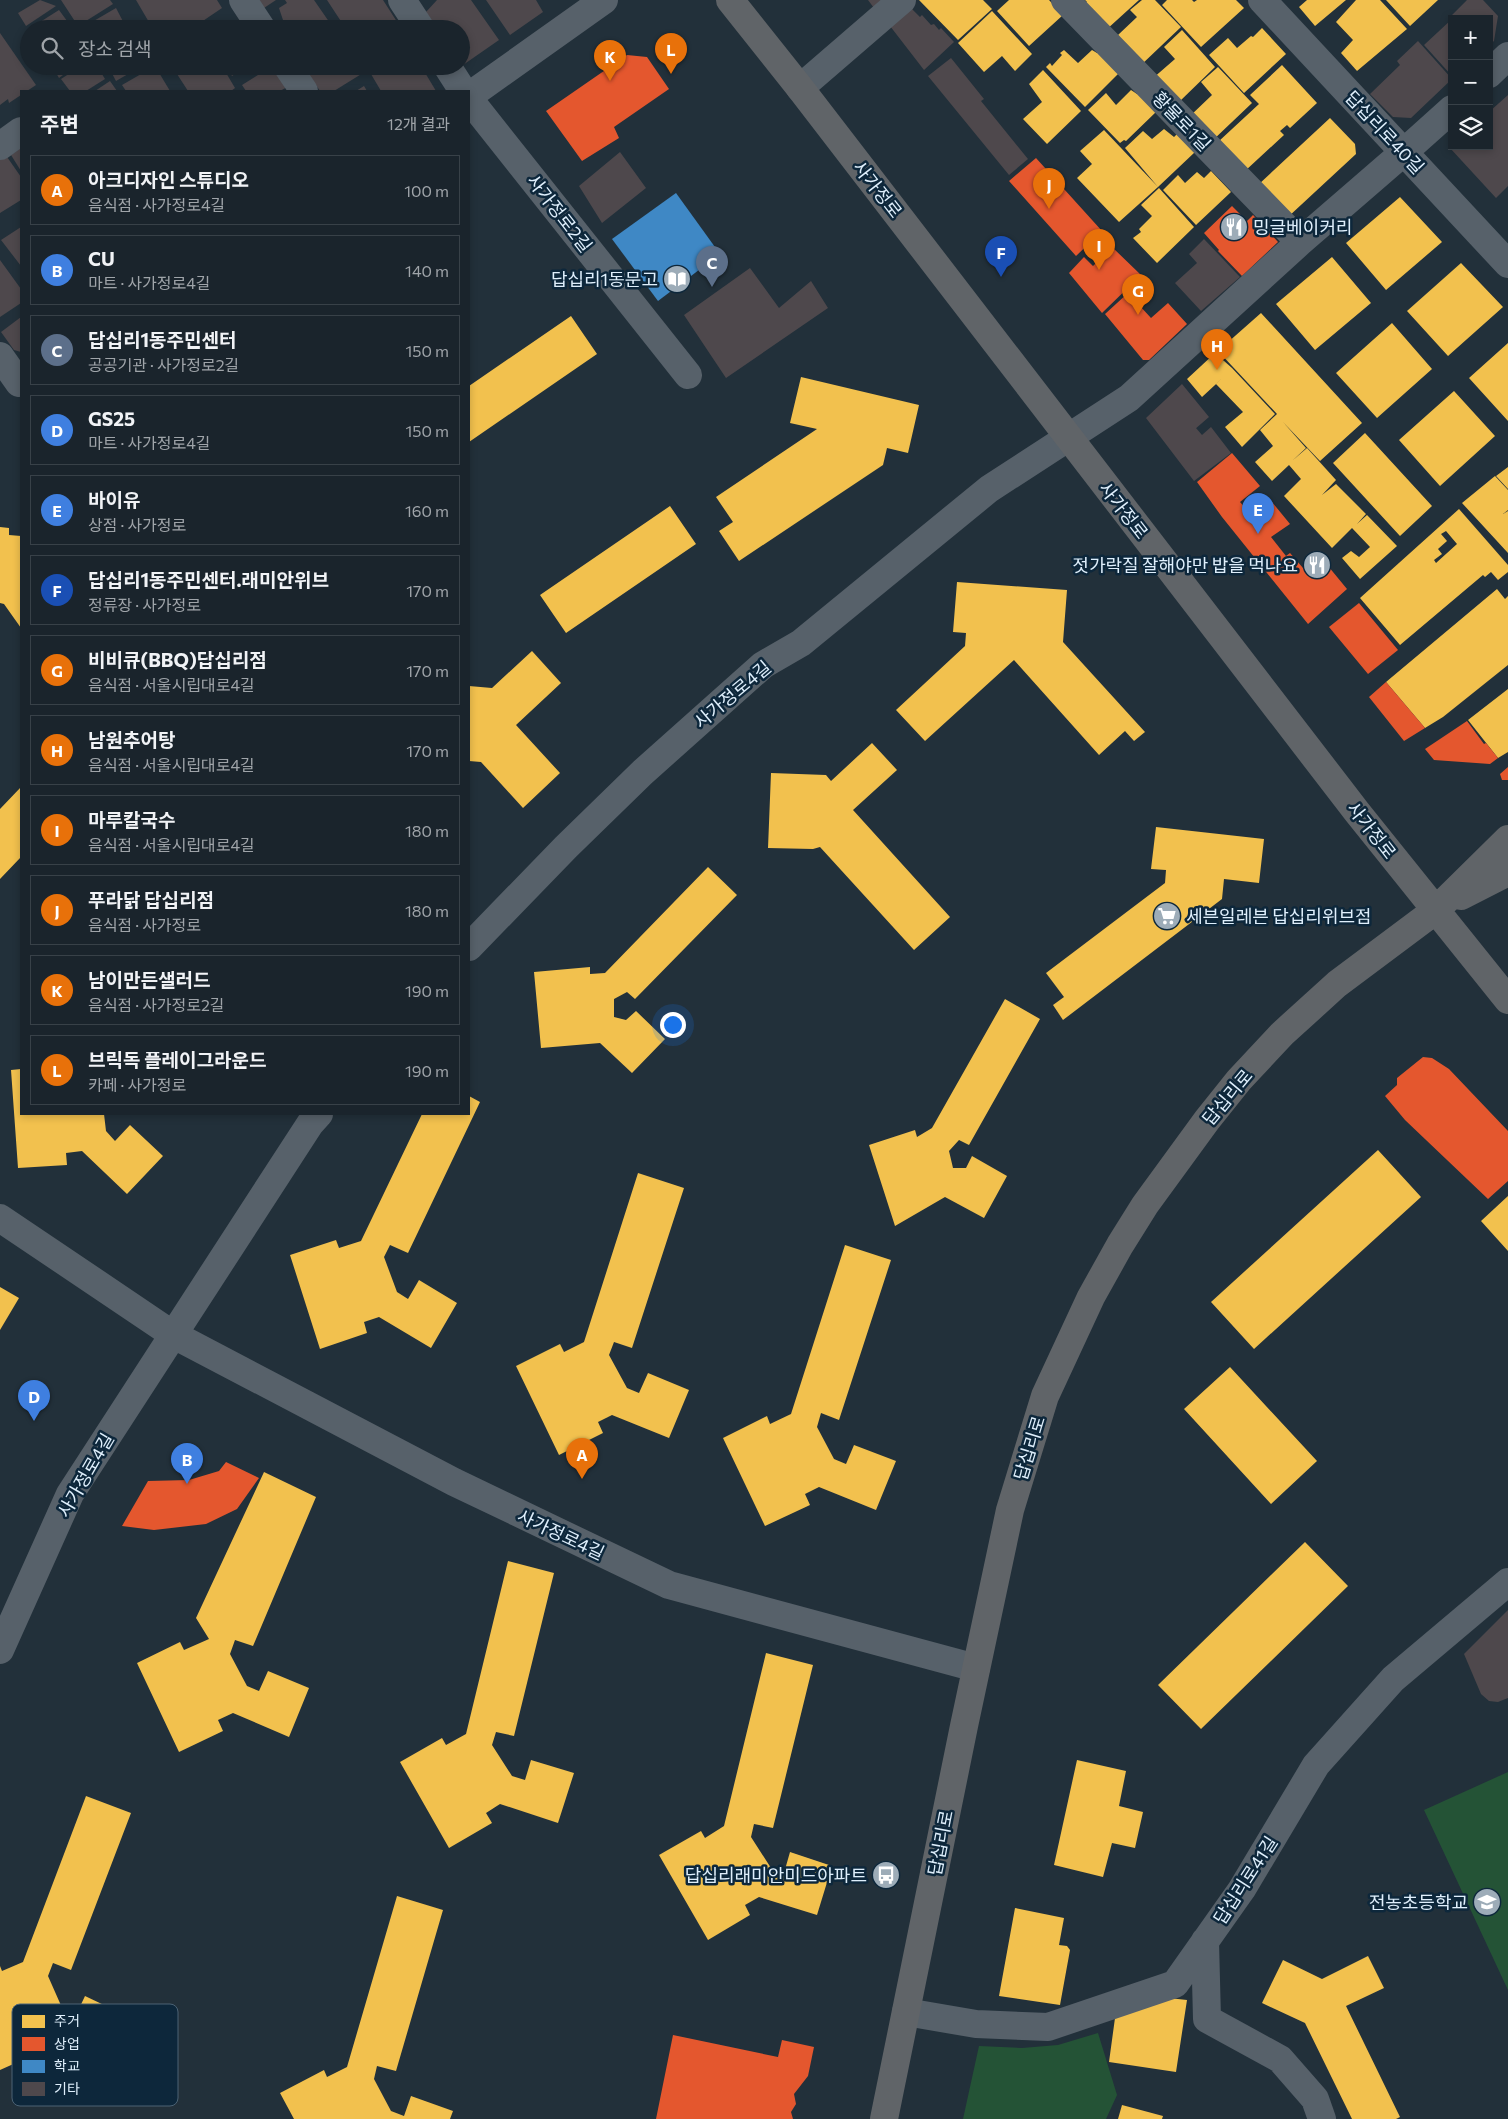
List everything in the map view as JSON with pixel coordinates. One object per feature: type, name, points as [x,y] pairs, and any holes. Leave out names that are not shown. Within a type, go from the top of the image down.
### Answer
[{"type":"main road","name":"사가정로","points":[[730,0],[1070,436],[1181,584],[1508,1000]]},
{"type":"main road","name":"답십리로","points":[[884,2119],[1010,1510],[1045,1396],[1091,1297],[1120,1245],[1173,1165],[1239,1080],[1282,1034],[1337,984],[1436,910],[1508,839]]},
{"type":"main road","name":"답십리로","points":[[1436,910],[1508,872]]},
{"type":"street","points":[[243,0],[256,20]]},
{"type":"street","points":[[402,0],[416,20]]},
{"type":"street","name":"사가정로2길","points":[[470,96],[604,0]]},
{"type":"street","points":[[800,88],[902,0]]},
{"type":"street","name":"황물로1길","points":[[1065,0],[1300,242]]},
{"type":"street","name":"답십리로40길","points":[[1262,0],[1508,264]]},
{"type":"street","points":[[1493,70],[1508,56]]},
{"type":"street","points":[[293,75],[303,90]]},
{"type":"street","points":[[453,75],[463,90]]},
{"type":"street","name":"사가정로2길","points":[[470,98],[688,375]]},
{"type":"street","name":"사가정로4길","points":[[470,946],[566,847],[643,772],[763,665],[800,643],[989,489],[1129,398],[1300,242],[1448,112]]},
{"type":"street","points":[[0,146],[20,132]]},
{"type":"street","points":[[0,356],[13,387]]},
{"type":"street","name":"사가정로4길","points":[[0,1650],[70,1494],[172,1334],[305,1132],[318,1115]]},
{"type":"street","name":"사가정로4길","points":[[0,1218],[172,1334],[454,1482],[669,1585],[976,1668]]},
{"type":"street","name":"답십리로41길","points":[[906,2012],[976,2024],[1048,2027],[1175,1984],[1242,1889],[1316,1765],[1393,1679],[1508,1582]]},
{"type":"street","points":[[1205,1941],[1207,2019],[1280,2059],[1314,2100],[1322,2119]]},
{"type":"green space","name":"전농초등학교","points":[[1508,1772],[1508,1990],[1424,1810]]},
{"type":"green space","points":[[1098,2033],[1117,2095],[1106,2119],[963,2119],[979,2046],[1022,2048],[1058,2045]]},
{"type":"building: 주거","points":[[919,0],[983,0],[992,9],[958,40]]},
{"type":"building: 주거","points":[[1009,0],[1049,0],[1063,15],[1029,46],[997,11]]},
{"type":"building: 주거","points":[[1085,0],[1139,0],[1106,30],[1083,5],[1087,2]]},
{"type":"building: 주거","points":[[1142,0],[1155,0],[1181,27],[1140,66],[1118,35],[1137,17],[1130,10]]},
{"type":"building: 주거","points":[[1167,0],[1192,0],[1194,2],[1197,0],[1236,0],[1244,8],[1201,47],[1162,5]]},
{"type":"building: 주거","points":[[1307,0],[1346,0],[1315,26],[1299,7]]},
{"type":"building: 주거","points":[[1356,0],[1380,0],[1407,29],[1357,71],[1341,53],[1353,40],[1336,22]]},
{"type":"building: 주거","points":[[1386,0],[1438,0],[1410,26]]},
{"type":"building: 주거","points":[[992,11],[1032,54],[1015,71],[1002,56],[984,72],[958,43]]},
{"type":"building: 주거","points":[[1262,28],[1286,54],[1244,93],[1209,55],[1228,38],[1237,48]]},
{"type":"building: 주거","points":[[1182,30],[1215,67],[1178,103],[1152,79],[1175,59],[1164,47]]},
{"type":"building: 주거","points":[[1064,50],[1078,63],[1092,50],[1097,53],[1100,51],[1120,72],[1085,107],[1046,67],[1050,63],[1052,66]]},
{"type":"building: 주거","points":[[1282,65],[1317,103],[1290,128],[1287,125],[1280,131],[1284,135],[1245,171],[1218,142],[1259,104],[1250,95]]},
{"type":"building: 주거","points":[[1218,67],[1252,103],[1212,141],[1189,117],[1212,95],[1201,82]]},
{"type":"building: 주거","points":[[1043,70],[1081,111],[1047,144],[1023,119],[1042,102],[1029,84]]},
{"type":"building: 주거","points":[[1131,90],[1137,94],[1139,93],[1156,112],[1126,141],[1124,140],[1120,143],[1088,110],[1106,93],[1116,105]]},
{"type":"building: 주거","points":[[1330,118],[1355,144],[1356,154],[1288,217],[1258,185]]},
{"type":"building: 주거","points":[[1164,129],[1174,137],[1177,134],[1195,152],[1158,187],[1125,148],[1143,131],[1152,139]]},
{"type":"building: 주거","points":[[1104,130],[1158,187],[1119,222],[1077,178],[1092,164],[1080,151]]},
{"type":"building: 주거","points":[[1211,171],[1231,192],[1196,225],[1163,190],[1178,175],[1185,183],[1197,172],[1204,178]]},
{"type":"building: 주거","points":[[1159,188],[1194,227],[1157,263],[1133,238],[1141,232],[1139,229],[1152,216],[1141,205]]},
{"type":"building: 주거","points":[[1400,197],[1442,242],[1386,290],[1346,243]]},
{"type":"building: 주거","points":[[1332,257],[1371,303],[1315,350],[1276,304]]},
{"type":"building: 주거","points":[[1461,263],[1503,307],[1448,356],[1407,311]]},
{"type":"building: 주거","points":[[1261,313],[1362,423],[1320,461],[1283,422],[1306,448],[1292,461],[1307,448],[1336,480],[1322,495],[1336,484],[1366,514],[1357,524],[1367,515],[1397,546],[1360,579],[1342,558],[1351,551],[1359,557],[1370,547],[1352,528],[1332,548],[1284,496],[1301,479],[1289,465],[1272,481],[1255,462],[1273,446],[1260,430],[1277,414],[1218,351]]},
{"type":"building: 주거","points":[[571,316],[597,354],[470,441],[470,385]]},
{"type":"building: 주거","points":[[1392,323],[1432,369],[1377,418],[1336,373]]},
{"type":"building: 주거","points":[[1508,343],[1508,421],[1469,378]]},
{"type":"building: 주거","points":[[1215,353],[1232,368],[1275,414],[1242,447],[1225,427],[1243,412],[1216,384],[1202,397],[1187,379]]},
{"type":"building: 주거","points":[[801,377],[919,405],[908,453],[887,448],[883,465],[739,561],[719,531],[733,522],[716,497],[817,429],[790,423]]},
{"type":"building: 주거","points":[[1454,391],[1495,436],[1440,486],[1399,440]]},
{"type":"building: 주거","points":[[1365,433],[1432,506],[1400,536],[1333,463]]},
{"type":"building: 주거","points":[[1508,467],[1508,489],[1496,476]]},
{"type":"building: 주거","points":[[1495,476],[1508,490],[1508,510],[1503,514],[1508,511],[1508,553],[1462,503]]},
{"type":"building: 주거","points":[[670,506],[696,544],[566,633],[540,595]]},
{"type":"building: 주거","points":[[1459,509],[1508,565],[1508,572],[1498,580],[1491,572],[1485,577],[1483,575],[1400,645],[1360,598]],"holes":[[[1446,531],[1457,544],[1436,563],[1434,560],[1442,554],[1438,549],[1447,541],[1441,534]]]},
{"type":"building: 주거","points":[[0,527],[9,528],[9,535],[20,536],[20,627],[4,604],[0,603]]},
{"type":"building: 주거","points":[[957,582],[1067,590],[1063,642],[1145,732],[1134,741],[1125,731],[1099,755],[1014,660],[925,741],[896,710],[965,646],[966,633],[953,632]]},
{"type":"building: 주거","points":[[1497,589],[1505,599],[1508,596],[1508,665],[1443,717],[1425,728],[1386,682]]},
{"type":"building: 주거","points":[[532,651],[561,683],[516,725],[560,773],[523,808],[481,762],[470,761],[470,686],[492,688]]},
{"type":"building: 주거","points":[[1508,689],[1508,752],[1498,758],[1468,720]]},
{"type":"building: 주거","points":[[872,743],[897,770],[853,810],[950,917],[914,950],[820,847],[813,849],[768,848],[771,773],[826,775],[831,781]]},
{"type":"building: 주거","points":[[20,788],[20,858],[0,879],[0,809]]},
{"type":"building: 주거","points":[[1156,827],[1264,839],[1259,883],[1224,879],[1222,899],[1063,1020],[1053,1005],[1064,997],[1046,973],[1165,883],[1166,870],[1151,869]]},
{"type":"building: 주거","points":[[708,867],[737,895],[635,999],[627,992],[614,999],[614,1017],[626,1020],[636,1011],[665,1039],[632,1073],[600,1043],[541,1048],[534,972],[590,967],[590,974],[605,973]]},
{"type":"building: 주거","points":[[1005,999],[1040,1019],[969,1145],[959,1140],[949,1151],[953,1168],[966,1168],[972,1156],[1007,1176],[984,1218],[945,1197],[895,1226],[869,1145],[915,1130],[917,1137],[932,1128]]},
{"type":"building: 주거","points":[[20,1069],[20,1115],[104,1115],[106,1131],[115,1141],[130,1125],[163,1156],[127,1194],[82,1151],[66,1153],[67,1165],[18,1168],[11,1070]]},
{"type":"building: 주거","points":[[470,1097],[480,1102],[408,1253],[390,1245],[384,1257],[397,1292],[408,1299],[419,1280],[457,1303],[431,1348],[379,1317],[364,1322],[367,1333],[320,1349],[290,1255],[336,1240],[339,1248],[361,1241],[422,1115],[470,1115]]},
{"type":"building: 주거","points":[[1378,1150],[1421,1197],[1254,1349],[1211,1302]]},
{"type":"building: 주거","points":[[638,1173],[684,1188],[632,1348],[614,1342],[609,1355],[627,1388],[639,1393],[648,1373],[689,1390],[669,1438],[612,1415],[598,1422],[603,1433],[559,1455],[516,1366],[560,1344],[564,1352],[584,1342]]},
{"type":"building: 주거","points":[[1508,1196],[1508,1251],[1481,1221]]},
{"type":"building: 주거","points":[[845,1245],[891,1260],[839,1420],[821,1413],[817,1427],[834,1459],[846,1464],[854,1445],[896,1461],[876,1510],[819,1487],[805,1494],[810,1505],[765,1526],[723,1438],[767,1416],[770,1424],[791,1414]]},
{"type":"building: 주거","points":[[0,1287],[19,1298],[0,1330]]},
{"type":"building: 주거","points":[[1230,1367],[1317,1461],[1271,1504],[1184,1409]]},
{"type":"building: 주거","points":[[264,1472],[316,1497],[253,1646],[235,1640],[230,1654],[247,1686],[259,1691],[268,1671],[309,1688],[289,1737],[233,1713],[218,1720],[223,1731],[179,1752],[137,1663],[180,1642],[184,1650],[209,1639],[196,1618]]},
{"type":"building: 주거","points":[[1305,1542],[1348,1586],[1201,1729],[1158,1685]]},
{"type":"building: 주거","points":[[508,1561],[554,1573],[514,1736],[496,1732],[492,1745],[512,1776],[525,1780],[531,1760],[574,1773],[558,1823],[500,1804],[486,1813],[492,1823],[449,1848],[400,1762],[442,1738],[446,1745],[466,1734]]},
{"type":"building: 주거","points":[[766,1653],[813,1665],[773,1828],[754,1824],[751,1837],[771,1868],[784,1873],[790,1852],[832,1866],[817,1915],[759,1897],[745,1905],[750,1915],[708,1940],[659,1855],[701,1831],[705,1838],[724,1826]]},
{"type":"building: 주거","points":[[1077,1760],[1126,1771],[1119,1806],[1143,1812],[1135,1848],[1112,1843],[1103,1877],[1054,1865]]},
{"type":"building: 주거","points":[[86,1796],[131,1813],[71,1970],[53,1963],[48,1976],[60,2004],[12,2004],[12,2065],[0,2070],[0,1966],[2,1971],[23,1962]]},
{"type":"building: 주거","points":[[397,1896],[443,1910],[396,2071],[377,2066],[374,2079],[391,2111],[404,2116],[411,2096],[453,2111],[450,2119],[294,2119],[280,2093],[324,2070],[327,2077],[347,2067]]},
{"type":"building: 주거","points":[[1015,1908],[1064,1918],[1059,1945],[1067,1946],[1070,1950],[1060,2005],[999,1996]]},
{"type":"building: 주거","points":[[1368,1956],[1384,1988],[1346,2006],[1400,2117],[1396,2119],[1352,2119],[1305,2023],[1262,2003],[1283,1960],[1322,1979]]},
{"type":"building: 주거","points":[[85,1996],[102,2004],[81,2004]]},
{"type":"building: 주거","points":[[1151,1996],[1187,2000],[1176,2072],[1109,2062],[1115,2018]]},
{"type":"building: 주거","points":[[1122,2105],[1163,2116],[1162,2119],[1118,2119]]},
{"type":"building: 상업","points":[[627,55],[647,57],[669,89],[614,127],[619,138],[582,161],[546,111]]},
{"type":"building: 상업","points":[[1036,158],[1102,231],[1076,256],[1009,181]]},
{"type":"building: 상업","points":[[1232,206],[1247,221],[1253,215],[1278,242],[1242,276],[1204,233]]},
{"type":"building: 상업","points":[[1112,247],[1141,275],[1102,313],[1069,273],[1084,257],[1093,266]]},
{"type":"building: 상업","points":[[1128,293],[1151,318],[1168,303],[1187,324],[1149,360],[1143,360],[1105,314]]},
{"type":"building: 상업","points":[[1232,453],[1260,486],[1240,502],[1255,519],[1272,502],[1290,524],[1271,537],[1286,556],[1290,553],[1303,568],[1319,555],[1347,589],[1308,624],[1222,517],[1197,482]]},
{"type":"building: 상업","points":[[1359,603],[1398,650],[1368,674],[1329,627]]},
{"type":"building: 상업","points":[[1386,682],[1425,728],[1404,741],[1369,697]]},
{"type":"building: 상업","points":[[1467,721],[1484,744],[1486,743],[1498,758],[1490,764],[1434,760],[1425,749]]},
{"type":"building: 상업","points":[[1508,767],[1508,780],[1502,780],[1500,774]]},
{"type":"building: 상업","points":[[1423,1057],[1432,1058],[1449,1069],[1508,1131],[1508,1181],[1488,1199],[1405,1120],[1385,1096],[1397,1085],[1397,1078]]},
{"type":"building: 상업","points":[[226,1462],[259,1478],[237,1509],[206,1524],[154,1530],[122,1526],[148,1481],[189,1480],[219,1471]]},
{"type":"building: 상업","points":[[673,2035],[778,2057],[782,2040],[814,2047],[808,2076],[794,2094],[796,2104],[791,2112],[793,2119],[656,2119]]},
{"type":"building: 학교","points":[[676,193],[720,254],[658,301],[612,239]]},
{"type":"building: 기타","points":[[40,0],[56,6],[35,20],[22,20],[18,13]]},
{"type":"building: 기타","points":[[61,0],[110,0],[113,4],[88,20],[74,20]]},
{"type":"building: 기타","points":[[136,0],[217,0],[222,8],[204,20],[148,20]]},
{"type":"building: 기타","points":[[259,0],[276,0],[264,8]]},
{"type":"building: 기타","points":[[285,0],[314,0],[328,20],[283,20],[279,8],[287,3]]},
{"type":"building: 기타","points":[[327,0],[383,0],[396,20],[340,20]]},
{"type":"building: 기타","points":[[437,0],[471,0],[499,40],[470,60],[470,20],[431,20],[426,12]]},
{"type":"building: 기타","points":[[486,0],[536,0],[543,12],[510,35]]},
{"type":"building: 기타","points":[[868,0],[890,0],[877,12]]},
{"type":"building: 기타","points":[[1467,0],[1483,0],[1498,16],[1494,41],[1493,15],[1452,15]]},
{"type":"building: 기타","points":[[910,7],[920,17],[922,15],[931,25],[934,24],[939,30],[941,28],[954,42],[924,70],[890,26]]},
{"type":"building: 기타","points":[[116,8],[122,20],[95,20]]},
{"type":"building: 기타","points":[[59,10],[66,20],[43,20]]},
{"type":"building: 기타","points":[[1448,23],[1448,72],[1424,45]]},
{"type":"building: 기타","points":[[0,33],[20,62],[20,75],[29,75],[36,85],[28,90],[20,90],[20,96],[9,103],[8,99],[0,105]]},
{"type":"building: 기타","points":[[1418,41],[1448,75],[1448,83],[1411,118],[1393,117],[1370,94],[1400,65],[1397,61]]},
{"type":"building: 기타","points":[[951,58],[984,99],[981,101],[1028,159],[1009,175],[928,76]]},
{"type":"building: 기타","points":[[67,75],[103,75],[105,79],[88,90],[69,90],[61,79]]},
{"type":"building: 기타","points":[[113,75],[126,75],[116,81]]},
{"type":"building: 기타","points":[[139,75],[160,75],[169,90],[125,90],[122,85]]},
{"type":"building: 기타","points":[[178,75],[227,75],[235,88],[232,90],[187,90]]},
{"type":"building: 기타","points":[[258,75],[283,75],[289,86],[282,90],[245,90],[242,85]]},
{"type":"building: 기타","points":[[309,75],[360,75],[336,90],[319,90]]},
{"type":"building: 기타","points":[[372,75],[426,75],[435,90],[380,90]]},
{"type":"building: 기타","points":[[110,81],[116,90],[96,90]]},
{"type":"building: 기타","points":[[364,86],[366,90],[358,90]]},
{"type":"building: 기타","points":[[1508,95],[1508,186],[1496,198],[1452,150],[1493,150],[1493,108]]},
{"type":"building: 기타","points":[[20,149],[20,169],[11,155]]},
{"type":"building: 기타","points":[[620,152],[646,188],[602,223],[579,186]]},
{"type":"building: 기타","points":[[5,154],[20,176],[20,201],[0,213],[0,158]]},
{"type":"building: 기타","points":[[20,228],[20,265],[1,240]]},
{"type":"building: 기타","points":[[1204,239],[1240,277],[1201,311],[1175,283],[1197,263],[1189,254]]},
{"type":"building: 기타","points":[[0,260],[20,288],[20,304],[0,317]]},
{"type":"building: 기타","points":[[750,268],[779,308],[811,281],[828,308],[726,378],[684,315]]},
{"type":"building: 기타","points":[[20,318],[20,352],[14,350],[1,332]]},
{"type":"building: 기타","points":[[1182,384],[1209,417],[1196,428],[1202,435],[1211,427],[1231,453],[1194,481],[1146,418]]},
{"type":"building: 기타","points":[[1256,497],[1266,509],[1255,519],[1244,506]]},
{"type":"building: 기타","points":[[1508,1610],[1508,1698],[1498,1702],[1489,1701],[1481,1694],[1464,1654]]},
{"type":"place","name":"브릭독 플레이그라운드","points":[[671,74]]},
{"type":"place","name":"남이만든샐러드","points":[[610,81]]},
{"type":"place","name":"푸라닭 답십리점","points":[[1049,209]]},
{"type":"place","name":"밍글베이커리","points":[[1234,227]]},
{"type":"place","name":"마루칼국수","points":[[1099,270]]},
{"type":"place","name":"답십리1동주민센터.래미안위브","points":[[1001,277]]},
{"type":"place","name":"답십리1동문고","points":[[677,279]]},
{"type":"place","name":"답십리1동주민센터","points":[[712,287]]},
{"type":"place","name":"비비큐(BBQ)답십리점","points":[[1138,315]]},
{"type":"place","name":"남원추어탕","points":[[1217,370]]},
{"type":"place","name":"바이유","points":[[1258,534]]},
{"type":"place","name":"젓가락질 잘해야만 밥을 먹나요","points":[[1317,565]]},
{"type":"place","name":"세븐일레븐 답십리위브점","points":[[1167,916]]},
{"type":"place","name":"GS25","points":[[34,1421]]},
{"type":"place","name":"아크디자인 스튜디오","points":[[582,1479]]},
{"type":"place","name":"CU","points":[[187,1484]]},
{"type":"place","name":"답십리래미안미드아파트","points":[[886,1875]]},
{"type":"place","name":"전농초등학교","points":[[1487,1902]]}]
